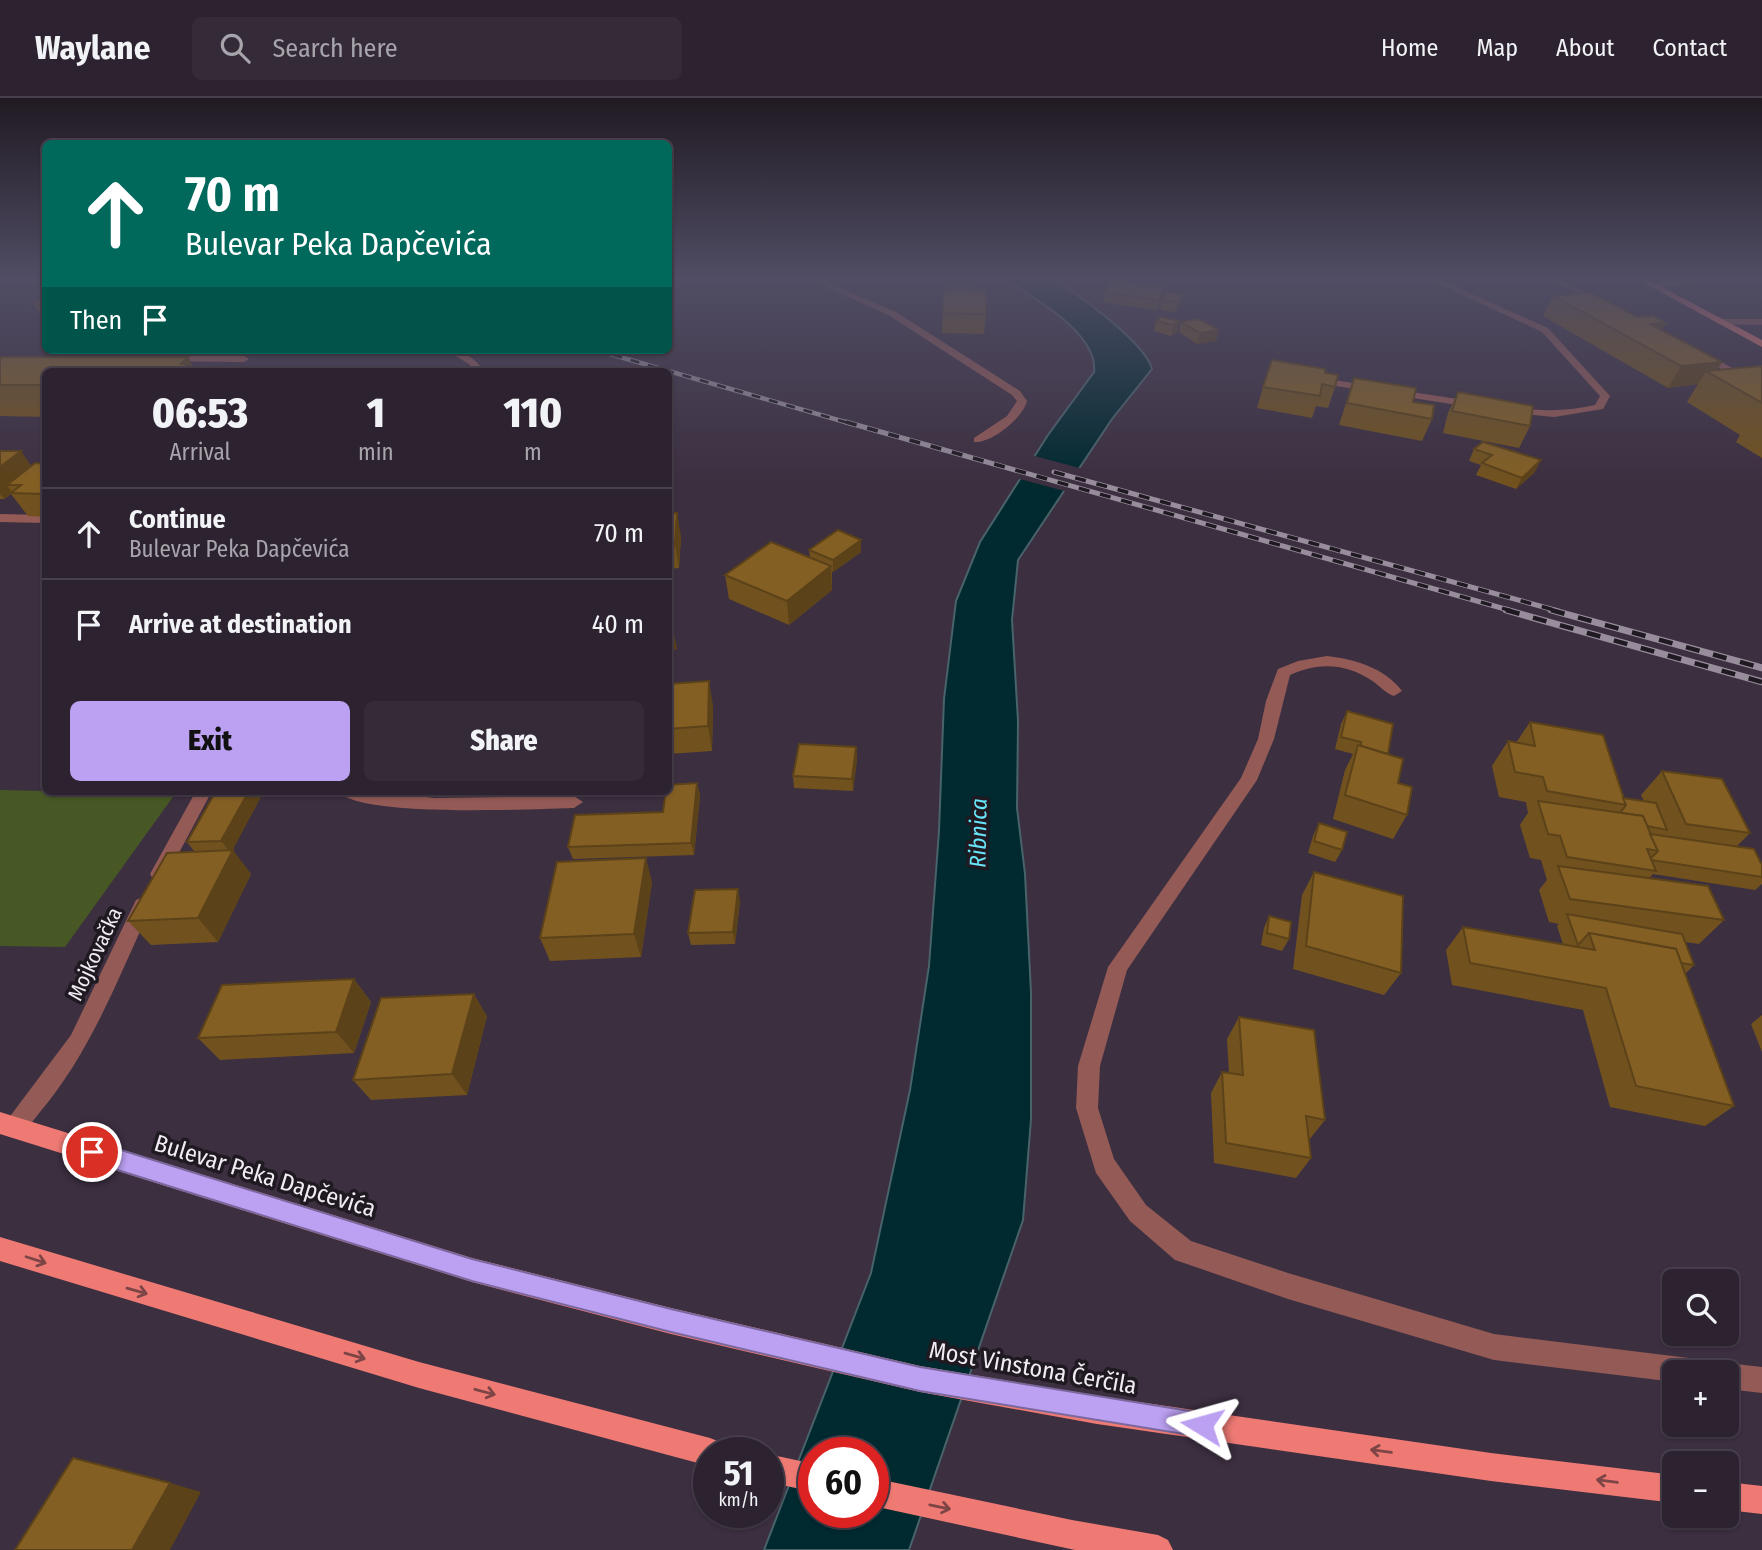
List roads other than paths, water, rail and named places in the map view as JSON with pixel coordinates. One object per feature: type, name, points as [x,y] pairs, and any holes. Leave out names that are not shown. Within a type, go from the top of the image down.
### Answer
[{"type":"main road","name":"Bulevar Peka Dapčevića","points":[[7,1125],[472,1270]]},
{"type":"main road","points":[[0,1248],[419,1375],[693,1448]]},
{"type":"main road","name":"Most Vinstona Čerčila","points":[[472,1270],[671,1321],[920,1379],[1110,1412],[1491,1467],[1662,1487]]},
{"type":"main road","points":[[889,1495],[1072,1535],[1158,1550]]},
{"type":"main road","points":[[1739,1497],[1762,1500]]},
{"type":"street","points":[[944,345],[1016,393],[1022,401],[1021,408],[1014,416],[978,440]]},
{"type":"street","points":[[1303,379],[1548,416],[1599,407],[1605,396],[1558,345]]},
{"type":"street","points":[[1692,350],[1762,388]]},
{"type":"street","points":[[457,354],[472,362],[477,368]]},
{"type":"street","points":[[149,359],[244,359]]},
{"type":"street","points":[[0,518],[42,519]]},
{"type":"street","points":[[1394,691],[1381,679],[1356,666],[1327,660],[1302,662],[1283,672],[1266,739],[1249,780],[1118,967],[1088,1066],[1087,1108],[1104,1166],[1138,1213],[1184,1251],[1288,1286],[1494,1347],[1662,1368]]},
{"type":"street","name":"Mojkovačka","points":[[7,1125],[39,1097],[78,1042],[154,883],[202,795]]},
{"type":"street","points":[[356,795],[436,804],[574,802]]},
{"type":"street","points":[[1739,1377],[1762,1380]]},
{"type":"water","name":"Ribnica","points":[[1087,345],[1136,345],[1152,369],[1112,419],[1018,560],[1012,620],[1018,721],[1017,808],[1025,874],[1031,993],[1031,1119],[1023,1220],[909,1550],[764,1550],[772,1528],[784,1528],[784,1498],[798,1462],[798,1528],[889,1528],[889,1437],[808,1437],[871,1273],[910,1090],[929,966],[939,831],[944,699],[956,601],[980,542],[1048,435],[1094,372],[1093,357]]},
{"type":"railway","points":[[610,354],[658,368]]},
{"type":"railway","points":[[672,372],[852,424]]},
{"type":"railway","points":[[846,422],[1512,611]]},
{"type":"railway","points":[[1054,472],[1558,611]]},
{"type":"railway","points":[[1506,610],[1762,682]]},
{"type":"railway","points":[[1551,610],[1762,668]]}]
